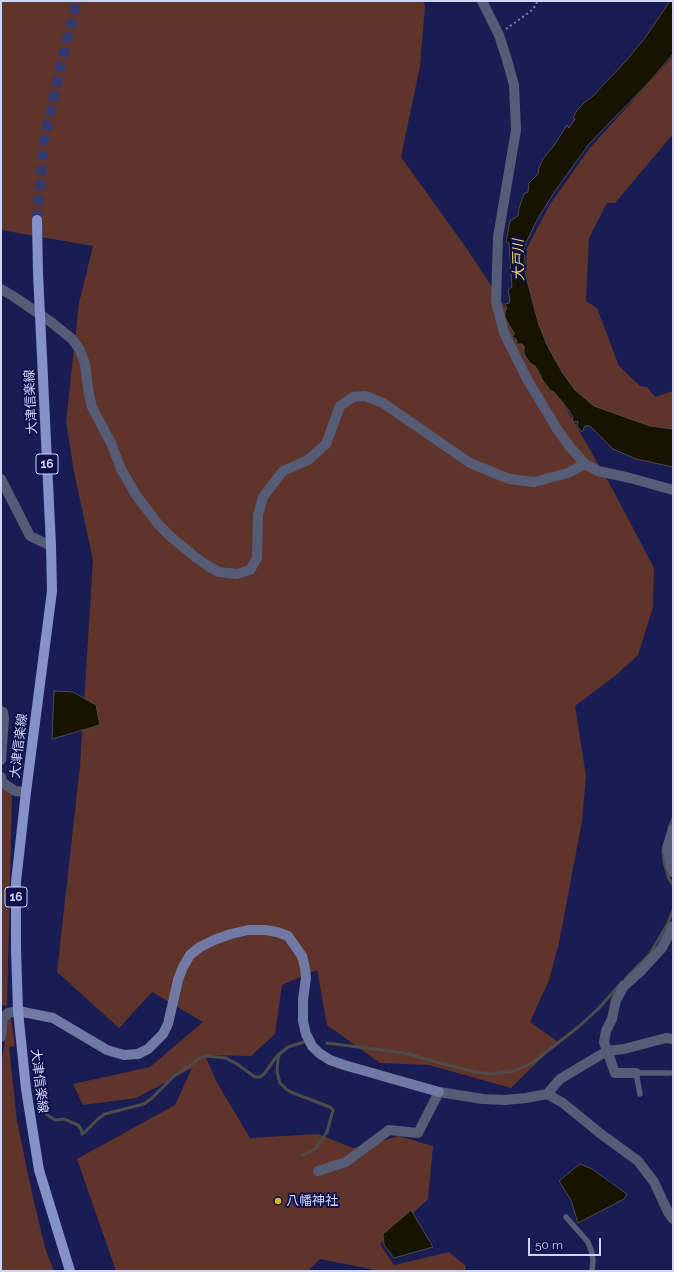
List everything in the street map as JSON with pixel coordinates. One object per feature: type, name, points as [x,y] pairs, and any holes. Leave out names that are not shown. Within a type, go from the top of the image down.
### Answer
[{"type":"main road","name":"大津信楽線","points":[[37,220],[52,591],[16,882],[16,949],[18,1011],[26,1089],[39,1170],[70,1271]]},
{"type":"street","points":[[482,1],[499,35],[508,60],[514,85],[516,130],[498,237],[496,302],[504,333],[527,379],[557,429],[585,464],[598,471],[673,490]]},
{"type":"street","points":[[1,289],[51,322],[72,339],[80,350],[85,364],[92,407],[111,443],[121,469],[136,495],[158,524],[171,537],[194,556],[219,572],[237,574],[250,570],[257,558],[258,515],[263,497],[283,470],[308,460],[326,444],[340,406],[354,397],[365,396],[383,403],[470,463],[509,479],[534,482],[568,473],[585,464]]},
{"type":"street","points":[[1,479],[30,536],[51,546]]},
{"type":"street","points":[[1,711],[3,712],[4,718],[1,760]]},
{"type":"street","points":[[1,777],[2,782],[15,791],[26,792]]},
{"type":"street","points":[[673,829],[667,848],[670,866],[673,872]]},
{"type":"street","points":[[636,1073],[615,1072],[604,1042],[606,1031],[612,1019],[616,1000],[624,986],[642,970],[662,948],[672,929]]},
{"type":"street","points":[[1,1037],[3,1018],[8,1013],[18,1011],[53,1018],[107,1050],[124,1055],[138,1054],[148,1049],[163,1034],[168,1024],[178,980],[190,955],[200,947],[231,934],[248,930],[265,930],[278,932],[288,936],[302,956],[306,978],[303,1000],[303,1021],[306,1034],[312,1046],[319,1053],[330,1060],[344,1065],[438,1092],[482,1099],[526,1098],[547,1094],[560,1079],[607,1051],[624,1049],[666,1038],[673,1039]]},
{"type":"street","points":[[318,1171],[346,1162],[389,1130],[418,1133],[438,1092]]},
{"type":"street","points":[[547,1094],[563,1103],[601,1134],[638,1161],[654,1182],[668,1212],[673,1219]]},
{"type":"lane","points":[[640,1094],[636,1073],[670,1073]]},
{"type":"lane","points":[[566,1217],[588,1242],[592,1253],[592,1271]]},
{"type":"path","points":[[499,35],[531,11],[536,5],[537,1]]},
{"type":"shaded area","points":[[1,1],[423,1],[425,6],[420,66],[401,157],[467,249],[527,340],[613,490],[654,568],[653,607],[638,655],[615,676],[575,706],[586,776],[582,821],[559,943],[549,980],[530,1022],[558,1042],[511,1088],[429,1065],[380,1063],[327,1025],[317,970],[282,985],[275,1034],[251,1056],[205,1055],[216,1081],[250,1138],[318,1134],[353,1148],[399,1136],[433,1146],[428,1199],[380,1244],[394,1265],[449,1252],[466,1266],[465,1271],[372,1271],[371,1269],[320,1259],[308,1271],[116,1271],[77,1159],[175,1105],[192,1068],[136,1098],[83,1105],[73,1084],[150,1067],[203,1022],[152,992],[119,1028],[57,972],[80,766],[93,560],[74,472],[66,422],[79,303],[93,246],[1,230]]},
{"type":"shaded area","points":[[673,56],[673,134],[615,203],[607,203],[589,238],[586,301],[597,308],[619,366],[640,386],[647,387],[655,397],[673,391],[673,436],[594,413],[558,375],[525,300],[527,248],[549,206],[589,149]]},
{"type":"shaded area","points":[[1,785],[12,795],[7,1006],[1,1005]]},
{"type":"shaded area","points":[[8,1018],[11,1018],[15,1046],[9,1047],[17,1121],[46,1251],[54,1271],[1,1271],[1,1067]]},
{"type":"water","name":"大戸川","points":[[670,1],[673,1],[673,54],[648,83],[589,144],[555,191],[537,220],[524,247],[526,276],[538,322],[547,345],[562,372],[575,390],[594,406],[650,426],[673,429],[673,467],[636,459],[613,449],[590,426],[585,426],[582,432],[577,426],[578,422],[572,422],[573,417],[568,409],[554,392],[550,390],[541,378],[535,366],[528,360],[524,354],[524,346],[522,344],[516,344],[517,340],[512,336],[514,333],[505,317],[507,308],[505,304],[509,303],[510,300],[508,290],[512,287],[509,243],[506,242],[510,221],[518,216],[524,194],[528,192],[529,183],[538,174],[543,159],[567,125],[569,128],[575,119],[573,117],[578,109],[591,98],[625,62],[645,38]]},
{"type":"water","points":[[54,691],[73,692],[96,705],[100,725],[52,739]]},
{"type":"water","points":[[580,1164],[592,1169],[627,1194],[624,1199],[578,1223],[571,1200],[559,1181]]},
{"type":"water","points":[[411,1210],[433,1247],[394,1258],[384,1245],[383,1234]]},
{"type":"waterway","points":[[669,828],[673,818]]},
{"type":"waterway","points":[[663,851],[664,862],[669,879],[673,885]]},
{"type":"waterway","points":[[626,978],[650,954],[668,923],[673,910]]},
{"type":"waterway","points":[[327,1043],[405,1053],[475,1072],[492,1074],[514,1071],[532,1063],[577,1028],[598,1009],[622,982]]},
{"type":"waterway","points":[[46,1114],[55,1120],[64,1119],[78,1125],[82,1134],[105,1114],[144,1104],[174,1076],[190,1066],[199,1058],[207,1056],[226,1058],[255,1077],[260,1077],[264,1074],[277,1056],[288,1047],[304,1042]]},
{"type":"waterway","points":[[279,1056],[277,1072],[280,1083],[293,1093],[330,1107],[333,1110],[327,1132],[315,1149],[303,1155]]},
{"type":"tunnel","points":[[37,220],[44,142],[61,64],[77,1]]},
{"type":"place","name":"八幡神社","points":[[278,1201]]}]
